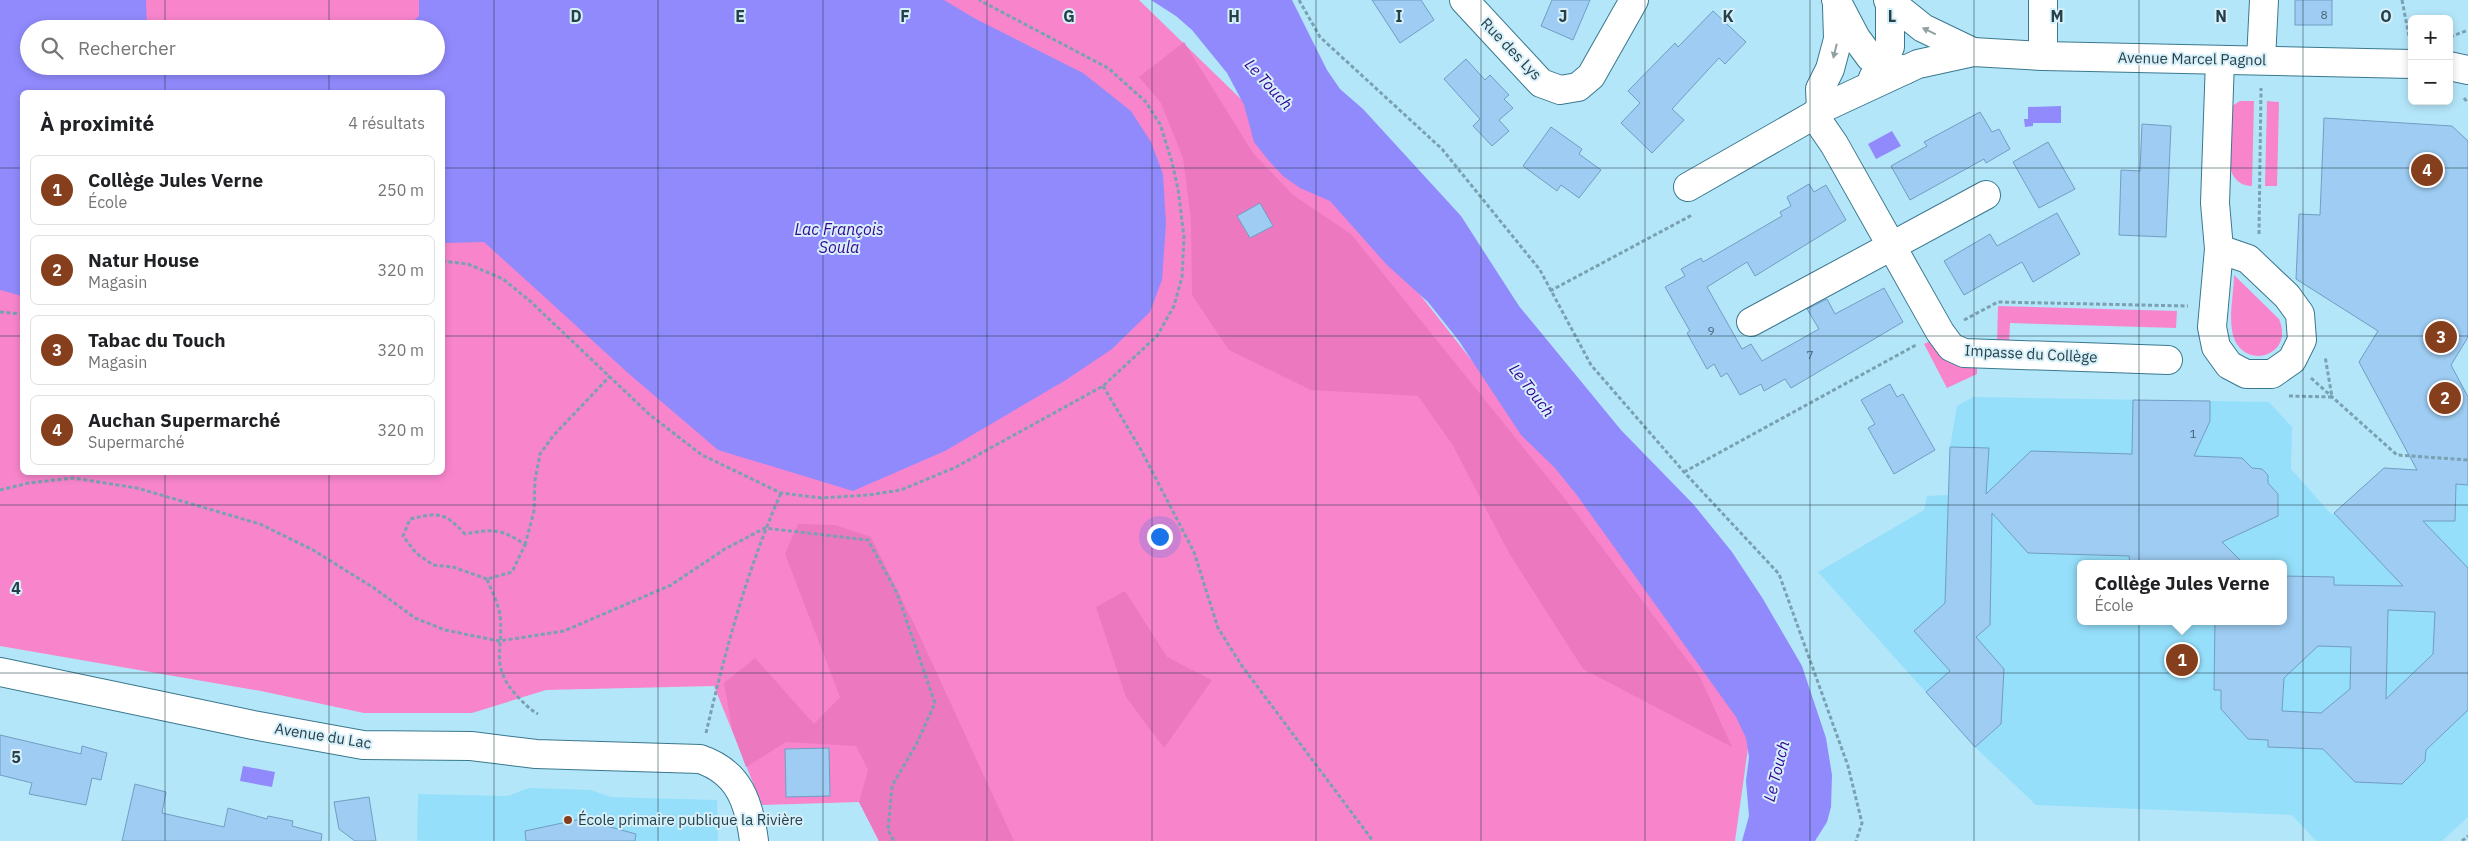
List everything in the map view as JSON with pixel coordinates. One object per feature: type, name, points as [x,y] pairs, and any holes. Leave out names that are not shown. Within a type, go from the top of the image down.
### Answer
[{"type":"street","name":"Rue des Lys","points":[[1464,0],[1542,83],[1560,90],[1578,87],[1591,76],[1634,0]]},
{"type":"street","points":[[2043,0],[2043,56]]},
{"type":"street","points":[[2261,72],[2264,0]]},
{"type":"street","points":[[1885,73],[1890,47],[1889,1]]},
{"type":"street","name":"Avenue Marcel Pagnol","points":[[1889,1],[1923,28],[1973,52]]},
{"type":"street","points":[[1837,2],[1856,38],[1885,73]]},
{"type":"street","points":[[1817,112],[1820,89],[1830,70],[1838,39],[1837,2]]},
{"type":"street","name":"Avenue Marcel Pagnol","points":[[1688,187],[1885,73],[1973,52],[2043,56],[2220,60],[2261,72],[2408,54]]},
{"type":"street","points":[[2219,249],[2248,259],[2287,296],[2300,314],[2302,340],[2292,360],[2272,374],[2246,374],[2229,365],[2216,347],[2212,327],[2219,249],[2215,203],[2220,60]]},
{"type":"street","points":[[2453,67],[2468,70]]},
{"type":"street","name":"Impasse du Collège","points":[[1817,112],[1891,248],[1940,332],[1951,347],[1964,353],[2168,360]]},
{"type":"street","points":[[1751,322],[1986,195]]},
{"type":"street","name":"Avenue du Lac","points":[[0,672],[253,725],[363,745],[471,746],[536,754],[689,758],[710,762],[725,771],[736,783],[752,821],[754,841]]},
{"type":"path","points":[[445,261],[468,264],[503,279],[530,301],[650,415],[702,455],[781,493],[821,498],[843,498],[901,490],[956,467],[1103,386],[1156,336],[1174,306],[1182,277],[1184,237],[1178,189],[1160,124],[1145,101],[1108,68],[979,0]]},
{"type":"path","points":[[1298,0],[1320,37],[1442,148],[1540,270],[1591,365],[1684,472],[1779,574],[1848,766],[1862,823],[1856,841]]},
{"type":"path","points":[[2402,0],[2408,36]]},
{"type":"path","points":[[2453,36],[2468,30]]},
{"type":"path","points":[[2259,239],[2261,72]]},
{"type":"path","points":[[1550,291],[1696,213]]},
{"type":"path","points":[[0,312],[20,314]]},
{"type":"path","points":[[2324,351],[2332,397]]},
{"type":"path","points":[[2292,360],[2397,454],[2468,460]]},
{"type":"path","points":[[525,546],[514,538],[492,529],[465,534],[451,519],[437,513],[410,519],[403,536],[416,553],[433,565],[453,567],[487,579],[512,572],[525,546],[534,511],[535,480],[540,454],[553,436],[610,376]]},
{"type":"path","points":[[1103,386],[1141,450],[1194,552],[1218,628],[1242,666],[1373,841]]},
{"type":"path","points":[[0,490],[30,483],[73,478],[137,488],[260,524],[313,550],[374,588],[415,618],[445,630],[499,641],[564,631],[671,585],[725,549],[765,528],[868,540],[897,594],[935,704],[917,743],[892,786],[888,830],[894,841]]},
{"type":"path","points":[[705,736],[719,677],[765,528],[781,493]]},
{"type":"path","points":[[487,579],[500,615],[501,674],[516,695],[531,710],[538,714]]},
{"type":"path","points":[[2462,841],[2468,836]]},
{"type":"shaded area","points":[[0,0],[1139,0],[1347,202],[1736,696],[1751,727],[1735,841],[879,841],[859,802],[762,805],[714,686],[546,690],[472,713],[364,713],[261,691],[0,646]]},
{"type":"shaded area","points":[[1184,42],[1253,153],[1293,195],[1351,234],[1573,509],[1700,677],[1732,747],[1583,669],[1509,553],[1452,444],[1418,396],[1311,390],[1229,350],[1192,295],[1191,220],[1183,158],[1161,103],[1139,77]]},
{"type":"shaded area","points":[[2240,101],[2254,101],[2252,186],[2241,183],[2234,177],[2228,156],[2232,106]]},
{"type":"shaded area","points":[[2267,101],[2279,102],[2277,186],[2265,186]]},
{"type":"shaded area","points":[[2234,275],[2279,319],[2282,333],[2280,344],[2273,351],[2264,355],[2254,356],[2244,352],[2236,343],[2231,323]]},
{"type":"shaded area","points":[[1998,306],[2177,311],[2176,328],[2010,323],[2009,344],[1997,343]]},
{"type":"shaded area","points":[[1932,340],[1957,364],[1977,367],[1977,374],[1947,388],[1924,344]]},
{"type":"shaded area","points":[[1973,397],[2269,402],[2292,427],[2291,469],[2332,515],[2384,468],[2468,472],[2468,817],[2442,841],[2316,841],[2292,815],[2036,805],[1975,747],[1818,572],[1924,510],[1927,496],[1948,495],[1950,447],[1957,406]]},
{"type":"shaded area","points":[[798,524],[835,525],[871,537],[916,628],[1014,841],[879,841],[859,802],[868,770],[856,746],[786,742],[746,767],[732,729],[724,683],[755,658],[814,724],[840,697],[785,554]]},
{"type":"shaded area","points":[[1125,591],[1167,657],[1212,680],[1164,748],[1126,697],[1096,607]]},
{"type":"shaded area","name":"École primaire publique la Rivière","points":[[529,788],[591,790],[611,797],[717,800],[718,841],[417,841],[418,794],[507,796]]},
{"type":"water","name":"Lac François Soula","points":[[0,0],[146,0],[147,20],[20,20],[20,75],[445,75],[445,20],[414,20],[419,16],[419,0],[944,0],[974,18],[1083,73],[1131,111],[1151,142],[1163,174],[1166,224],[1162,280],[1150,312],[1112,349],[1066,380],[945,451],[853,491],[718,450],[628,373],[484,242],[445,243],[445,90],[20,90],[20,295],[0,290]]},
{"type":"water","name":"Le Touch","points":[[1151,0],[1292,0],[1327,70],[1340,89],[1363,109],[1461,216],[1519,306],[1621,430],[1694,505],[1732,552],[1763,599],[1802,666],[1826,738],[1832,775],[1831,807],[1827,822],[1815,841],[1742,841],[1749,816],[1746,781],[1749,757],[1746,738],[1736,717],[1576,494],[1555,468],[1521,435],[1459,341],[1428,302],[1387,265],[1330,201],[1300,188],[1283,176],[1269,161],[1254,142],[1244,105],[1227,73],[1192,30],[1176,16]]},
{"type":"water","points":[[2061,106],[2061,123],[2033,123],[2033,126],[2025,127],[2024,119],[2028,119],[2028,107]]},
{"type":"water","points":[[1892,131],[1901,146],[1876,159],[1868,144]]},
{"type":"water","points":[[243,766],[275,772],[272,787],[240,781]]},
{"type":"building","points":[[1372,0],[1421,0],[1434,20],[1400,43]]},
{"type":"building","points":[[1552,0],[1590,0],[1573,40],[1541,26]]},
{"type":"building","points":[[2295,0],[2332,0],[2332,25],[2295,25]]},
{"type":"building","points":[[1713,11],[1746,42],[1725,64],[1719,58],[1672,109],[1684,120],[1652,153],[1621,123],[1640,103],[1628,91],[1675,43],[1678,47]]},
{"type":"building","points":[[1466,59],[1485,80],[1490,75],[1509,95],[1504,99],[1513,108],[1499,120],[1509,131],[1492,146],[1473,126],[1480,119],[1444,79]]},
{"type":"building","points":[[1980,112],[1992,132],[1999,129],[2010,149],[1986,163],[1984,159],[1910,200],[1891,166],[1927,146],[1924,142]]},
{"type":"building","points":[[2324,118],[2452,126],[2468,141],[2468,337],[2451,365],[2468,397],[2468,485],[2456,484],[2455,521],[2423,521],[2468,568],[2468,710],[2426,750],[2425,761],[2402,784],[2355,782],[2323,749],[2268,747],[2268,740],[2248,739],[2221,709],[2221,690],[2214,690],[2215,625],[2287,625],[2287,576],[2334,577],[2334,585],[2403,586],[2334,513],[2384,468],[2417,470],[2359,362],[2378,331],[2296,279],[2299,214],[2320,215]],"holes":[[[2388,610],[2435,612],[2433,654],[2386,699]],[[2318,646],[2351,647],[2350,689],[2321,713],[2282,711],[2284,678]]]},
{"type":"building","points":[[2142,124],[2171,126],[2166,237],[2119,235],[2121,170],[2140,171]]},
{"type":"building","points":[[1551,127],[1582,149],[1579,154],[1601,170],[1579,198],[1561,185],[1557,191],[1523,166]]},
{"type":"building","points":[[2048,142],[2075,189],[2039,208],[2013,162]]},
{"type":"building","points":[[1809,184],[1814,192],[1826,185],[1846,220],[1755,276],[1747,262],[1707,287],[1742,349],[1751,344],[1762,361],[1819,329],[1807,309],[1827,299],[1835,314],[1884,288],[1903,322],[1791,388],[1785,379],[1764,391],[1761,384],[1740,395],[1727,373],[1721,377],[1714,364],[1707,369],[1687,333],[1690,331],[1665,287],[1685,276],[1681,269],[1701,258],[1703,262],[1782,216],[1780,212],[1791,206],[1787,197]]},
{"type":"building","points":[[1260,203],[1273,226],[1250,238],[1237,216]]},
{"type":"building","points":[[2057,213],[2080,254],[2033,282],[2022,262],[1964,295],[1944,261],[1990,234],[1997,246]]},
{"type":"building","points":[[1890,384],[1897,397],[1903,394],[1935,450],[1894,474],[1868,428],[1875,424],[1861,400]]},
{"type":"building","points":[[2133,400],[2210,401],[2210,421],[2194,456],[2242,458],[2252,468],[2262,469],[2268,475],[2268,483],[2278,494],[2278,516],[2222,542],[2240,560],[2130,560],[2129,556],[2028,553],[1992,513],[1990,625],[1976,637],[2004,669],[2001,724],[1975,747],[1926,692],[1950,671],[1914,631],[1945,603],[1950,447],[1989,448],[1986,494],[2031,451],[2132,454]]},
{"type":"building","points":[[0,735],[81,754],[82,746],[107,753],[101,780],[92,778],[86,805],[29,794],[32,783],[0,775]]},
{"type":"building","points":[[829,748],[830,796],[786,797],[785,749]]},
{"type":"building","points":[[135,784],[166,792],[162,813],[224,827],[228,808],[267,819],[268,816],[293,821],[292,826],[322,834],[321,841],[122,841]]},
{"type":"building","points":[[369,797],[376,841],[355,841],[339,829],[334,802]]},
{"type":"building","points":[[581,819],[636,834],[635,841],[526,841],[525,831]]},
{"type":"place","name":"Auchan Supermarché","points":[[2427,170]]},
{"type":"place","name":"Tabac du Touch","points":[[2441,337]]},
{"type":"place","name":"Natur House","points":[[2445,398]]},
{"type":"place","name":"Collège Jules Verne","points":[[2182,660]]},
{"type":"place","name":"École primaire publique la Rivière","points":[[568,820]]}]
